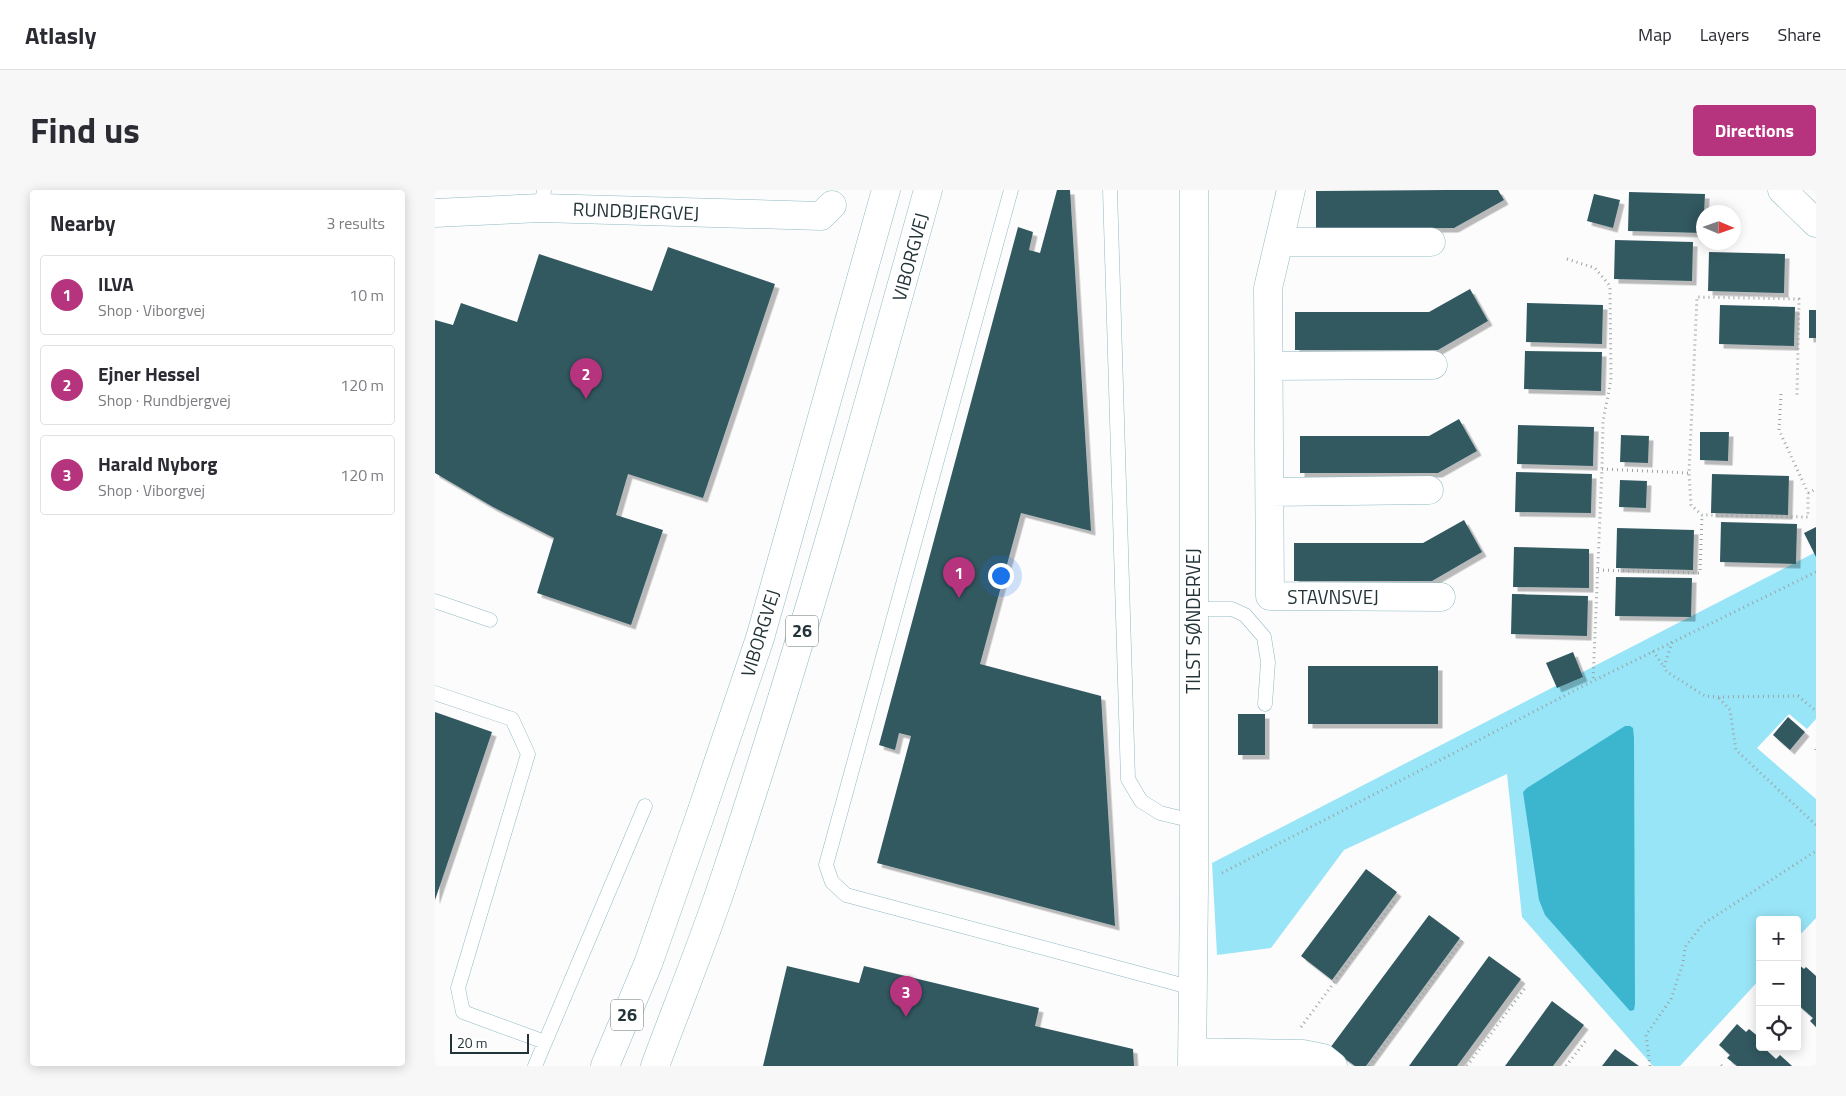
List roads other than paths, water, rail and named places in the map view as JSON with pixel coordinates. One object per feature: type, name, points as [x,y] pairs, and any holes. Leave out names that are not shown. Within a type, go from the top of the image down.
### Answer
[{"type":"street","name":"VIBORGVEJ","points":[[605,1066],[651,955],[700,816],[759,638],[886,190]]},
{"type":"street","name":"VIBORGVEJ","points":[[655,1066],[723,881],[789,674],[857,449],[928,190]]},
{"type":"street","name":"TILST SØNDERVEJ","points":[[1194,190],[1194,887],[1192,1059],[1296,1054],[1323,1058],[1333,1066]]},
{"type":"street","name":"STAVNSVEJ","points":[[1291,190],[1268,288],[1270,596],[1441,597]]},
{"type":"street","points":[[1784,190],[1816,223]]},
{"type":"street","name":"RUNDBJERGVEJ","points":[[435,213],[543,199],[821,216],[833,197]]},
{"type":"street","points":[[1279,242],[1431,242]]},
{"type":"street","points":[[1269,366],[1433,365]]},
{"type":"street","points":[[1269,492],[1429,490]]},
{"type":"lane","points":[[1011,190],[826,865],[833,882],[846,895],[1193,988]]},
{"type":"lane","points":[[1110,190],[1128,779],[1141,801],[1160,813],[1193,821]]},
{"type":"lane","points":[[435,601],[490,620]]},
{"type":"lane","points":[[1193,609],[1232,610],[1245,615],[1264,637],[1268,662],[1265,704]]},
{"type":"lane","points":[[435,693],[512,719],[528,754],[458,988],[463,1012],[545,1042]]},
{"type":"lane","points":[[535,1066],[645,806]]},
{"type":"place","name":"Ejner Hessel","points":[[586,399]]},
{"type":"place","name":"ILVA","points":[[959,598]]},
{"type":"place","name":"Harald Nyborg","points":[[906,1017]]}]
